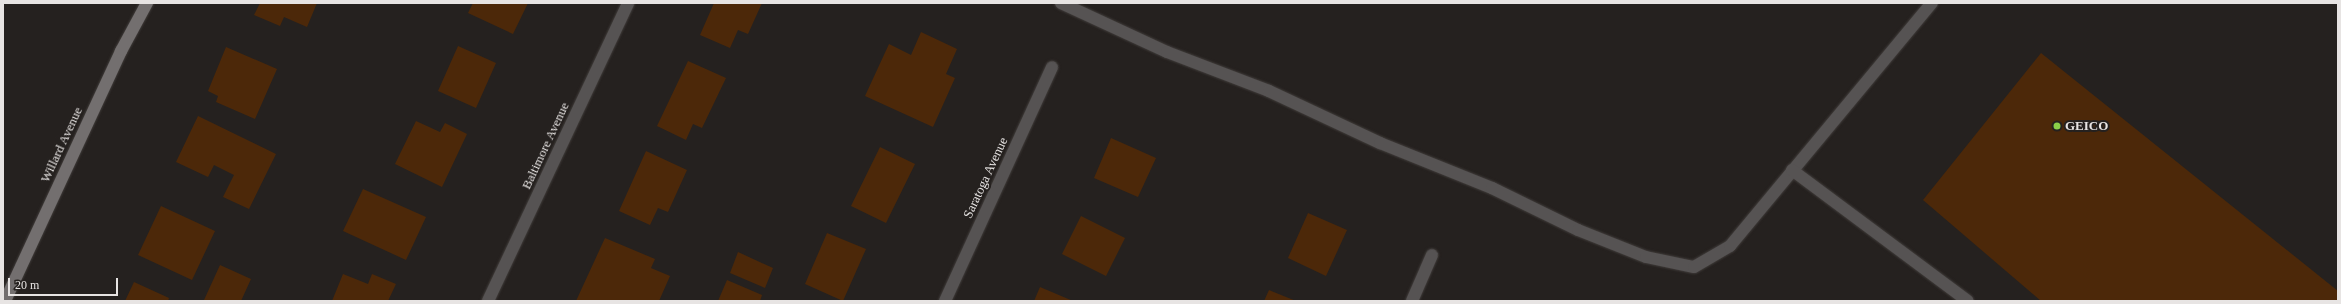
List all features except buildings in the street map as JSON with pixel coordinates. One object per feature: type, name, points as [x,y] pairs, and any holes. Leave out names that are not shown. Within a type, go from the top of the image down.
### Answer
[{"type":"street","name":"Willard Avenue","points":[[5,301],[121,52],[147,3]]},
{"type":"street","name":"Baltimore Avenue","points":[[488,301],[628,3]]},
{"type":"street","points":[[1061,3],[1167,52],[1269,91],[1380,143],[1492,188],[1578,230],[1646,257],[1694,267],[1730,246],[1932,3]]},
{"type":"street","name":"Saratoga Avenue","points":[[945,301],[1052,67]]},
{"type":"street","points":[[1792,170],[1968,301]]},
{"type":"street","points":[[1412,301],[1432,255]]},
{"type":"place","name":"GEICO","points":[[2057,126]]}]
